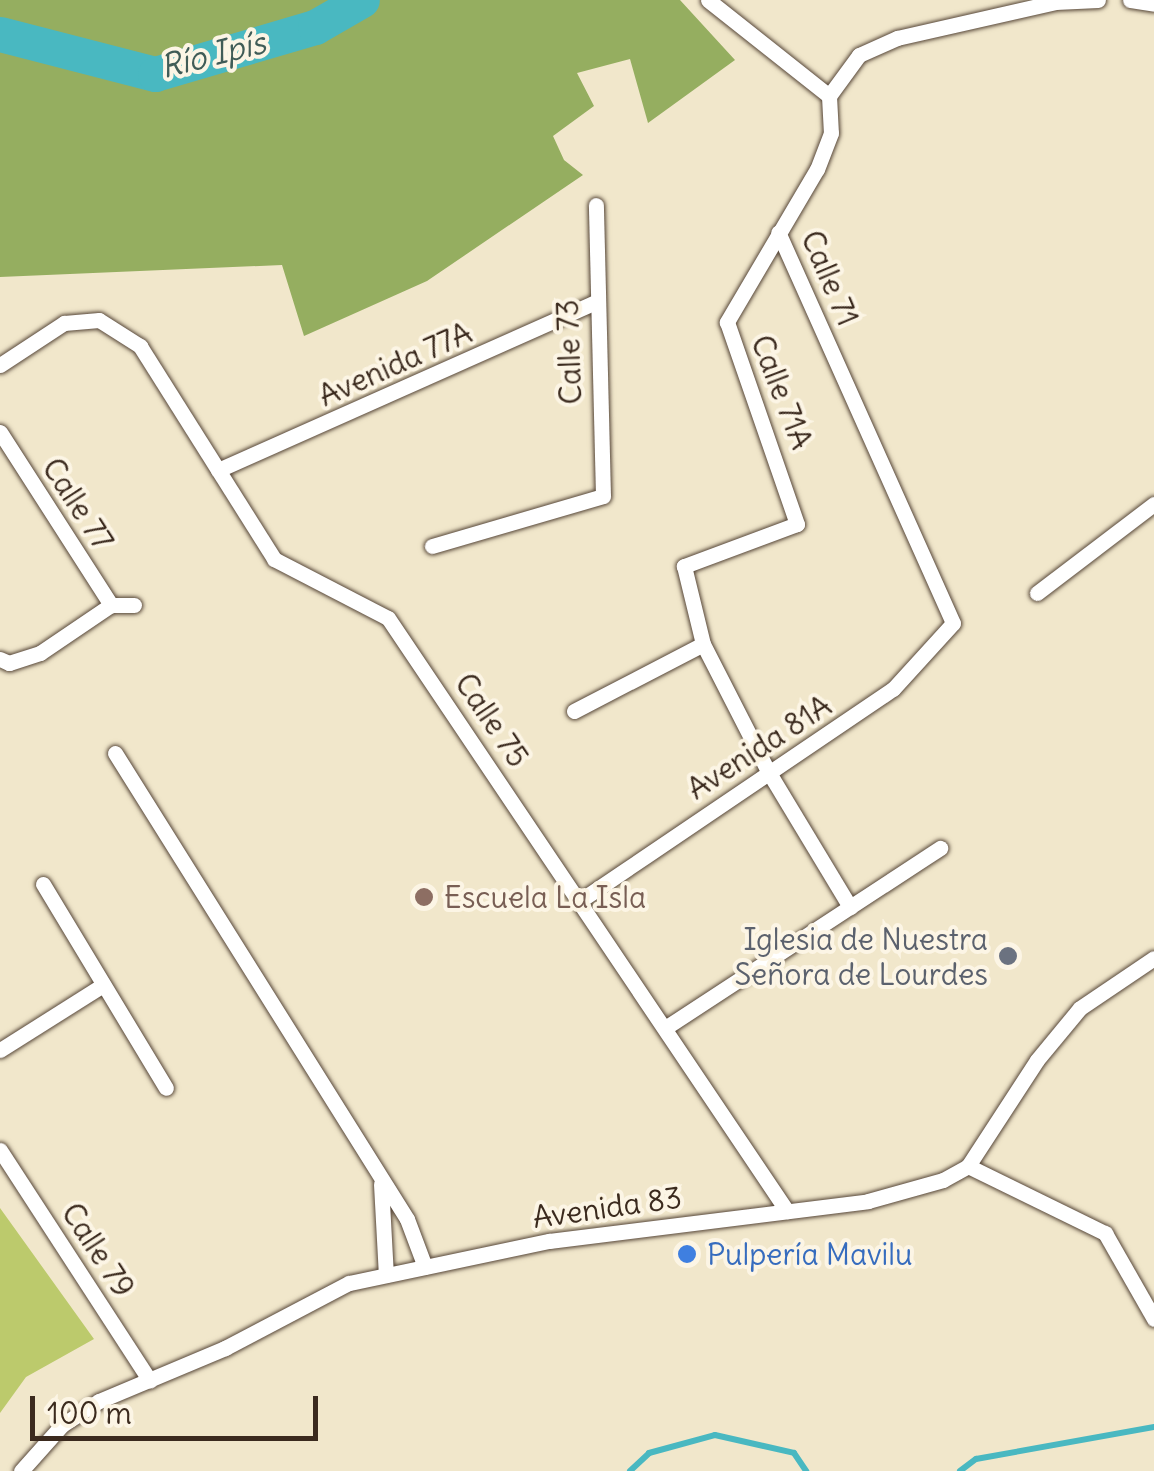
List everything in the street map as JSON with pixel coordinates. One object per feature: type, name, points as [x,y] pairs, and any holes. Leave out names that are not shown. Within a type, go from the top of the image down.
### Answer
[{"type":"street","points":[[708,0],[829,96],[859,55],[898,38],[1055,2],[1098,0]]},
{"type":"street","points":[[1130,0],[1154,4]]},
{"type":"street","name":"Calle 71","points":[[829,96],[831,133],[778,232],[953,623]]},
{"type":"street","name":"Calle 73","points":[[432,546],[603,496],[593,304],[596,204]]},
{"type":"street","name":"Calle 71A","points":[[703,644],[684,566],[797,524],[727,322],[778,232]]},
{"type":"street","name":"Avenida 77A","points":[[218,470],[593,304]]},
{"type":"street","name":"Calle 75","points":[[0,365],[64,323],[99,320],[140,346],[274,559],[388,618],[787,1211]]},
{"type":"street","name":"Calle 77","points":[[0,432],[110,605]]},
{"type":"street","points":[[1036,592],[1154,504]]},
{"type":"street","points":[[0,659],[9,663],[40,653],[110,605],[134,604]]},
{"type":"street","name":"Avenida 81A","points":[[581,900],[894,688],[953,623]]},
{"type":"street","points":[[574,711],[703,644],[768,771],[850,907]]},
{"type":"street","points":[[115,754],[381,1184],[408,1219],[425,1267]]},
{"type":"street","points":[[666,1028],[940,848]]},
{"type":"street","points":[[42,884],[166,1088]]},
{"type":"street","points":[[1154,958],[1080,1008],[1037,1060],[968,1166],[1104,1233],[1154,1319]]},
{"type":"street","points":[[0,1050],[103,985]]},
{"type":"street","name":"Calle 79","points":[[0,1150],[150,1381]]},
{"type":"street","name":"Avenida 83","points":[[21,1471],[62,1425],[99,1401],[150,1381],[349,1283],[549,1242],[787,1211],[916,1189],[968,1166]]},
{"type":"street","points":[[381,1184],[386,1275]]},
{"type":"green space","points":[[0,0],[680,0],[735,60],[648,123],[630,59],[577,73],[594,106],[553,136],[564,160],[583,175],[427,281],[304,336],[282,265],[0,277]]},
{"type":"green space","points":[[0,1208],[94,1339],[26,1377],[0,1413]]},
{"type":"waterway","name":"Río Ipís","points":[[0,34],[155,74],[315,27],[362,0]]},
{"type":"waterway","points":[[960,1471],[976,1459],[1154,1427]]},
{"type":"waterway","points":[[630,1471],[649,1453],[715,1435],[794,1453],[806,1471]]},
{"type":"place","name":"Escuela La Isla","points":[[424,897]]},
{"type":"place","name":"Iglesia de Nuestra Señora de Lourdes","points":[[1008,956]]},
{"type":"place","name":"Pulpería Mavilu","points":[[687,1254]]}]
